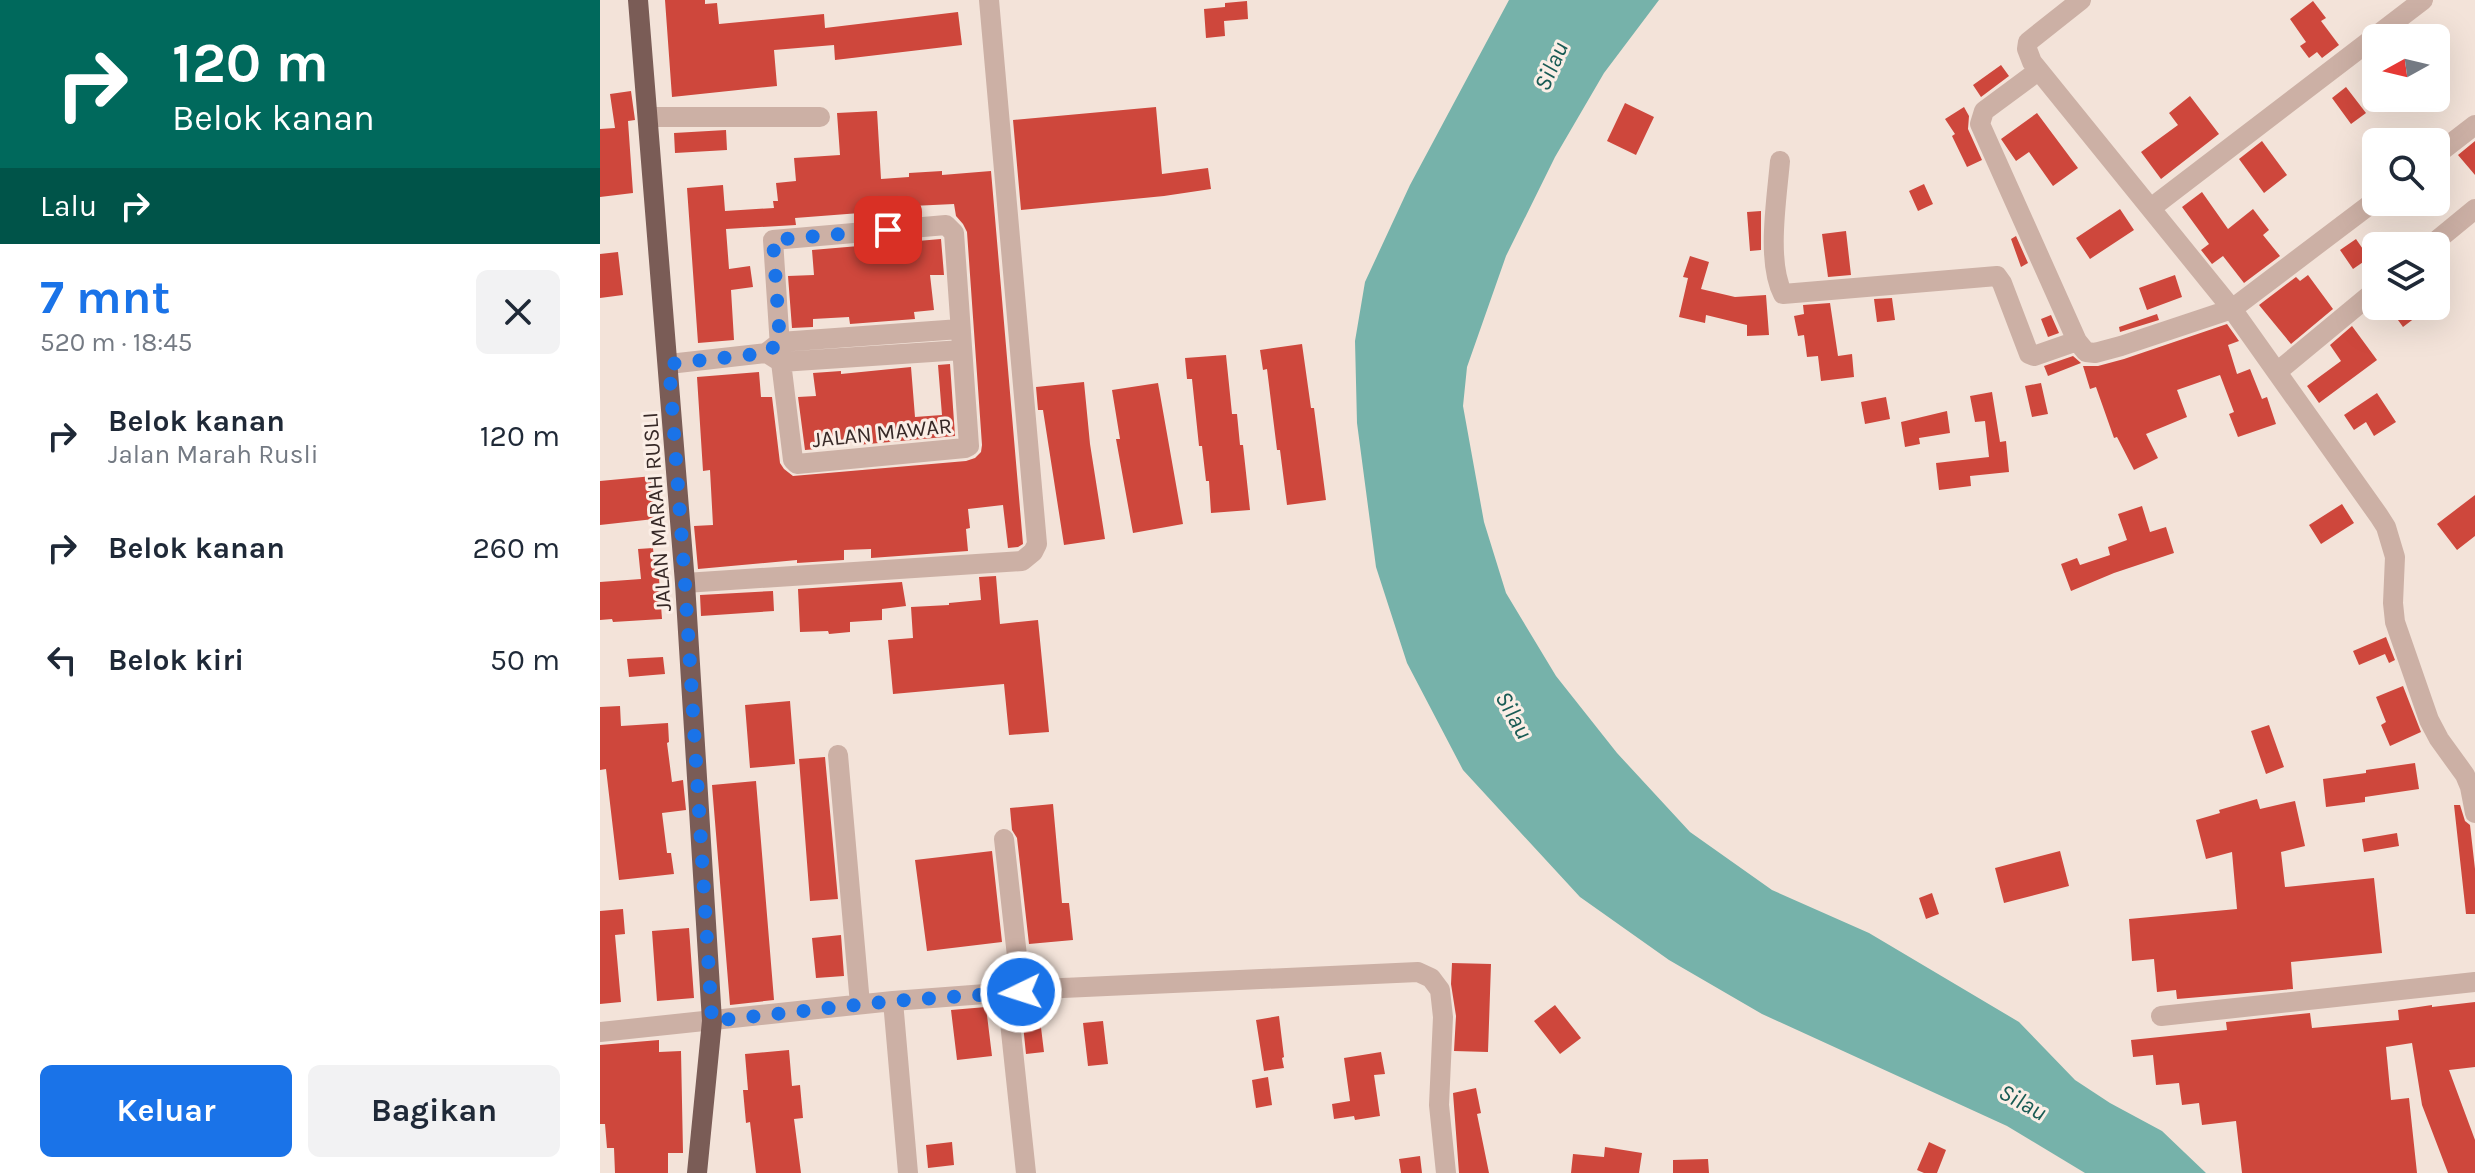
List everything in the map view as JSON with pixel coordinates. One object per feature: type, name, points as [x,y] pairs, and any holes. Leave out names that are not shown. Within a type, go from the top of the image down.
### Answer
[{"type":"main road","name":"JALAN MARAH RUSLI","points":[[638,0],[685,583],[712,1021],[697,1173]]},
{"type":"street","points":[[685,583],[1022,561],[1033,552],[1037,544],[989,0]]},
{"type":"street","points":[[2081,0],[2028,42],[2029,55],[2038,71],[2232,309],[2386,527],[2395,557],[2395,622],[2429,720],[2465,775],[2475,813]]},
{"type":"street","points":[[2151,208],[2423,0]]},
{"type":"street","points":[[2038,71],[1984,111],[1980,124],[2077,341],[2086,352],[2095,353],[2232,309],[2362,211]]},
{"type":"street","points":[[649,117],[820,117]]},
{"type":"street","points":[[2450,144],[2475,125]]},
{"type":"street","points":[[1780,161],[1774,238],[1778,280],[1783,294],[1997,276],[2029,354],[2034,356],[2077,341]]},
{"type":"street","points":[[2447,232],[2475,209]]},
{"type":"street","points":[[946,225],[954,233],[962,350],[776,352],[773,240],[946,225]]},
{"type":"street","points":[[2277,372],[2362,302]]},
{"type":"street","points":[[669,364],[960,329]]},
{"type":"street","name":"JALAN MAWAR","points":[[776,352],[793,460],[799,465],[969,446],[962,350]]},
{"type":"street","points":[[838,755],[860,1004]]},
{"type":"street","points":[[1004,839],[1026,1173]]},
{"type":"street","points":[[600,1032],[860,1004],[1063,988],[1418,972],[1431,978],[1440,990],[1443,1017],[1439,1105],[1446,1173]]},
{"type":"street","points":[[2161,1016],[2475,982]]},
{"type":"street","points":[[893,1001],[908,1173]]},
{"type":"water","name":"Silau","points":[[1509,0],[1659,0],[1604,73],[1555,157],[1506,256],[1467,367],[1463,406],[1484,522],[1506,593],[1556,676],[1617,753],[1690,832],[1772,890],[1869,933],[2019,1022],[2075,1080],[2162,1131],[2206,1173],[2085,1173],[2007,1126],[1762,1014],[1669,960],[1580,897],[1463,770],[1407,663],[1376,567],[1357,423],[1355,341],[1365,282],[1410,185]]},
{"type":"building","points":[[665,0],[717,3],[719,24],[824,14],[825,28],[958,12],[962,45],[835,60],[834,45],[774,50],[777,86],[672,97]]},
{"type":"building","points":[[1247,1],[1248,19],[1224,21],[1225,36],[1206,38],[1204,9]]},
{"type":"building","points":[[2313,1],[2326,18],[2321,21],[2339,45],[2322,58],[2317,52],[2309,58],[2300,46],[2306,42],[2290,19]]},
{"type":"building","points":[[2001,65],[2009,76],[1981,97],[1973,85]]},
{"type":"building","points":[[2346,87],[2362,112],[2366,113],[2351,124],[2332,98]]},
{"type":"building","points":[[631,91],[635,120],[628,121],[633,193],[600,197],[600,129],[615,128],[610,94]]},
{"type":"building","points":[[2190,96],[2219,134],[2161,179],[2141,152],[2178,125],[2169,113]]},
{"type":"building","points":[[1625,103],[1654,117],[1636,155],[1607,141]]},
{"type":"building","points":[[1156,107],[1162,174],[1208,168],[1211,189],[1021,210],[1013,120]]},
{"type":"building","points":[[1964,107],[1969,116],[1968,129],[1982,160],[1967,167],[1952,136],[1955,134],[1945,119]]},
{"type":"building","points":[[877,111],[881,179],[909,177],[909,173],[942,171],[942,175],[991,171],[1023,544],[1008,548],[1003,505],[968,509],[968,551],[871,558],[871,549],[844,550],[844,560],[797,563],[797,560],[698,569],[694,526],[713,525],[710,470],[703,471],[697,377],[759,372],[761,397],[772,397],[780,463],[793,476],[966,461],[981,452],[967,232],[956,216],[954,204],[795,218],[796,225],[726,229],[729,269],[750,266],[753,287],[731,290],[734,340],[698,343],[687,188],[723,185],[725,211],[774,208],[773,201],[778,201],[776,183],[796,181],[794,158],[840,155],[837,113]]},
{"type":"building","points":[[2037,113],[2078,168],[2053,186],[2029,152],[2016,161],[2001,139]]},
{"type":"building","points":[[726,130],[727,150],[675,153],[674,133]]},
{"type":"building","points":[[2262,141],[2287,175],[2264,193],[2239,159]]},
{"type":"building","points":[[2475,141],[2475,175],[2458,155]]},
{"type":"building","points":[[1924,184],[1933,204],[1918,211],[1909,191]]},
{"type":"building","points":[[2202,192],[2228,229],[2253,209],[2269,230],[2263,235],[2280,256],[2244,283],[2223,256],[2212,264],[2201,250],[2209,244],[2182,207]]},
{"type":"building","points":[[2120,209],[2134,230],[2090,259],[2076,238]]},
{"type":"building","points":[[1761,211],[1761,250],[1750,251],[1747,212]]},
{"type":"building","points":[[1846,231],[1851,275],[1828,277],[1822,234]]},
{"type":"building","points":[[2016,236],[2028,263],[2021,267],[2011,239]]},
{"type":"building","points":[[941,239],[944,275],[930,275],[934,310],[914,312],[915,319],[850,324],[849,317],[813,319],[813,327],[792,328],[788,276],[814,275],[812,250]]},
{"type":"building","points":[[2356,239],[2362,248],[2362,263],[2353,269],[2340,250]]},
{"type":"building","points":[[618,252],[623,295],[600,298],[600,254]]},
{"type":"building","points":[[1690,256],[1709,262],[1701,289],[1735,297],[1766,295],[1769,335],[1747,336],[1747,325],[1706,315],[1705,323],[1679,317],[1688,278],[1683,277]]},
{"type":"building","points":[[2175,275],[2182,297],[2147,310],[2139,288]]},
{"type":"building","points":[[2308,275],[2333,309],[2291,344],[2259,305],[2296,277],[2300,281]]},
{"type":"building","points":[[1892,298],[1895,320],[1877,322],[1874,299]]},
{"type":"building","points":[[1830,303],[1838,356],[1852,354],[1854,377],[1821,381],[1818,356],[1807,357],[1804,335],[1798,336],[1794,316],[1804,314],[1803,305]]},
{"type":"building","points":[[2157,314],[2159,320],[2120,332],[2119,327]]},
{"type":"building","points":[[2051,315],[2059,333],[2048,337],[2041,319]]},
{"type":"building","points":[[2398,320],[2412,320],[2403,327]]},
{"type":"building","points":[[2227,324],[2239,341],[2228,345],[2237,374],[2250,369],[2262,399],[2267,397],[2276,424],[2238,437],[2229,414],[2234,412],[2220,375],[2177,390],[2187,417],[2146,434],[2158,458],[2134,470],[2117,437],[2114,438],[2096,387],[2090,389],[2083,366],[2098,366],[2124,359]]},
{"type":"building","points":[[2352,326],[2377,360],[2319,403],[2307,386],[2341,361],[2330,345]]},
{"type":"building","points":[[1302,344],[1326,500],[1287,505],[1267,369],[1263,370],[1260,350]]},
{"type":"building","points":[[1226,355],[1232,414],[1237,414],[1240,445],[1243,445],[1250,510],[1211,513],[1209,481],[1206,481],[1202,446],[1199,446],[1192,379],[1187,379],[1185,358]]},
{"type":"building","points":[[2073,356],[2081,363],[2048,376],[2044,366]]},
{"type":"building","points":[[950,364],[955,436],[857,445],[856,442],[817,445],[817,449],[805,450],[798,397],[816,396],[813,373],[841,371],[841,374],[911,367],[915,417],[942,415],[938,365]]},
{"type":"building","points":[[1084,382],[1105,539],[1064,545],[1043,410],[1038,410],[1036,387]]},
{"type":"building","points":[[1158,383],[1183,524],[1133,533],[1116,439],[1120,439],[1112,390]]},
{"type":"building","points":[[2041,383],[2048,414],[2032,417],[2025,386]]},
{"type":"building","points":[[1992,392],[2000,442],[2006,441],[2009,472],[1970,476],[1971,486],[1939,490],[1936,463],[1989,457],[1985,421],[1975,422],[1970,396]]},
{"type":"building","points":[[2377,393],[2396,422],[2374,436],[2366,422],[2354,430],[2344,415]]},
{"type":"building","points":[[1886,397],[1890,419],[1865,424],[1861,402]]},
{"type":"building","points":[[1947,411],[1950,433],[1919,438],[1920,444],[1905,447],[1901,422]]},
{"type":"building","points":[[653,476],[654,519],[600,525],[600,481]]},
{"type":"building","points":[[2475,495],[2475,536],[2457,550],[2437,524]]},
{"type":"building","points":[[2342,504],[2354,523],[2321,544],[2309,525]]},
{"type":"building","points":[[2142,506],[2150,532],[2166,527],[2174,553],[2071,591],[2061,564],[2077,558],[2080,565],[2110,555],[2108,547],[2127,540],[2118,514]]},
{"type":"building","points":[[653,548],[662,619],[600,620],[600,582],[641,579],[638,549]]},
{"type":"building","points":[[996,576],[1000,624],[1038,620],[1049,732],[1009,735],[1004,684],[893,694],[888,640],[913,638],[911,607],[981,600],[979,577]]},
{"type":"building","points":[[902,582],[906,606],[882,609],[882,620],[850,622],[850,632],[800,632],[798,589]]},
{"type":"building","points":[[773,591],[774,611],[701,616],[700,595]]},
{"type":"building","points":[[2386,637],[2395,660],[2389,663],[2385,654],[2359,665],[2353,651]]},
{"type":"building","points":[[663,657],[665,674],[629,677],[627,659]]},
{"type":"building","points":[[2403,686],[2421,732],[2390,746],[2381,725],[2386,722],[2376,697]]},
{"type":"building","points":[[790,701],[795,764],[750,768],[745,705]]},
{"type":"building","points":[[620,706],[621,726],[668,723],[672,782],[683,780],[686,810],[662,813],[667,853],[671,853],[674,874],[619,880],[606,769],[600,770],[600,707]]},
{"type":"building","points":[[2269,725],[2284,767],[2266,774],[2251,731]]},
{"type":"building","points":[[825,757],[838,899],[810,901],[799,759]]},
{"type":"building","points":[[2415,763],[2419,789],[2365,797],[2365,802],[2326,807],[2323,779]]},
{"type":"building","points":[[756,781],[774,1000],[730,1005],[712,785]]},
{"type":"building","points":[[2257,799],[2260,809],[2295,801],[2305,846],[2281,852],[2285,887],[2374,878],[2382,953],[2291,962],[2293,989],[2177,999],[2176,990],[2157,992],[2154,959],[2132,961],[2129,919],[2237,909],[2232,852],[2206,859],[2196,820]]},
{"type":"building","points":[[1053,804],[1062,903],[1069,903],[1073,940],[1029,944],[1017,838],[1012,830],[1010,808]]},
{"type":"building","points":[[2454,805],[2460,805],[2465,821],[2470,825],[2475,869],[2475,914],[2466,914]]},
{"type":"building","points":[[2397,833],[2399,846],[2364,852],[2362,839]]},
{"type":"building","points":[[992,851],[1002,942],[927,951],[915,860]]},
{"type":"building","points":[[2060,851],[2069,886],[2004,903],[1995,868]]},
{"type":"building","points":[[1932,893],[1939,914],[1926,919],[1919,898]]},
{"type":"building","points":[[623,909],[625,934],[615,935],[621,1002],[600,1004],[600,911]]},
{"type":"building","points":[[689,928],[694,998],[657,1001],[652,931]]},
{"type":"building","points":[[841,935],[844,976],[816,978],[812,938]]},
{"type":"building","points":[[1452,963],[1491,964],[1488,1052],[1454,1051],[1456,1016],[1451,984]]},
{"type":"building","points":[[2475,1002],[2475,1067],[2449,1070],[2475,1140],[2475,1173],[2448,1173],[2422,1105],[2412,1043],[2386,1047],[2391,1100],[2409,1098],[2417,1173],[2242,1173],[2236,1121],[2202,1125],[2199,1103],[2182,1105],[2179,1083],[2156,1085],[2153,1055],[2133,1057],[2131,1040],[2227,1030],[2226,1022],[2310,1013],[2312,1028],[2399,1020],[2398,1010]]},
{"type":"building","points":[[1038,1003],[1044,1052],[1026,1054],[1021,1005]]},
{"type":"building","points":[[1555,1005],[1581,1038],[1560,1054],[1534,1021]]},
{"type":"building","points":[[986,1007],[992,1056],[957,1060],[951,1010]]},
{"type":"building","points":[[1279,1016],[1284,1068],[1264,1071],[1256,1020]]},
{"type":"building","points":[[1103,1021],[1108,1064],[1088,1066],[1083,1023]]},
{"type":"building","points":[[659,1040],[659,1052],[681,1051],[683,1153],[668,1153],[668,1173],[615,1173],[614,1148],[607,1148],[605,1124],[600,1124],[600,1045]]},
{"type":"building","points":[[789,1050],[792,1086],[800,1085],[803,1118],[794,1119],[801,1173],[756,1173],[750,1122],[746,1123],[743,1090],[748,1090],[745,1054]]},
{"type":"building","points":[[1381,1052],[1385,1074],[1374,1075],[1380,1116],[1334,1119],[1332,1104],[1350,1101],[1344,1058]]},
{"type":"building","points":[[1268,1077],[1272,1105],[1256,1108],[1252,1080]]},
{"type":"building","points":[[1476,1088],[1481,1113],[1477,1114],[1489,1173],[1459,1173],[1453,1093]]},
{"type":"building","points":[[952,1142],[954,1165],[928,1168],[926,1145]]},
{"type":"building","points":[[1929,1142],[1946,1150],[1937,1173],[1917,1170]]},
{"type":"building","points":[[1605,1147],[1642,1153],[1639,1173],[1571,1173],[1573,1154],[1604,1157]]},
{"type":"building","points":[[1420,1156],[1422,1173],[1401,1173],[1399,1159]]},
{"type":"building","points":[[1708,1159],[1709,1173],[1673,1173],[1673,1160]]},
{"type":"route","points":[[888,230],[773,240],[780,342],[766,353],[669,364],[712,1021],[893,1001],[1021,992]]}]
